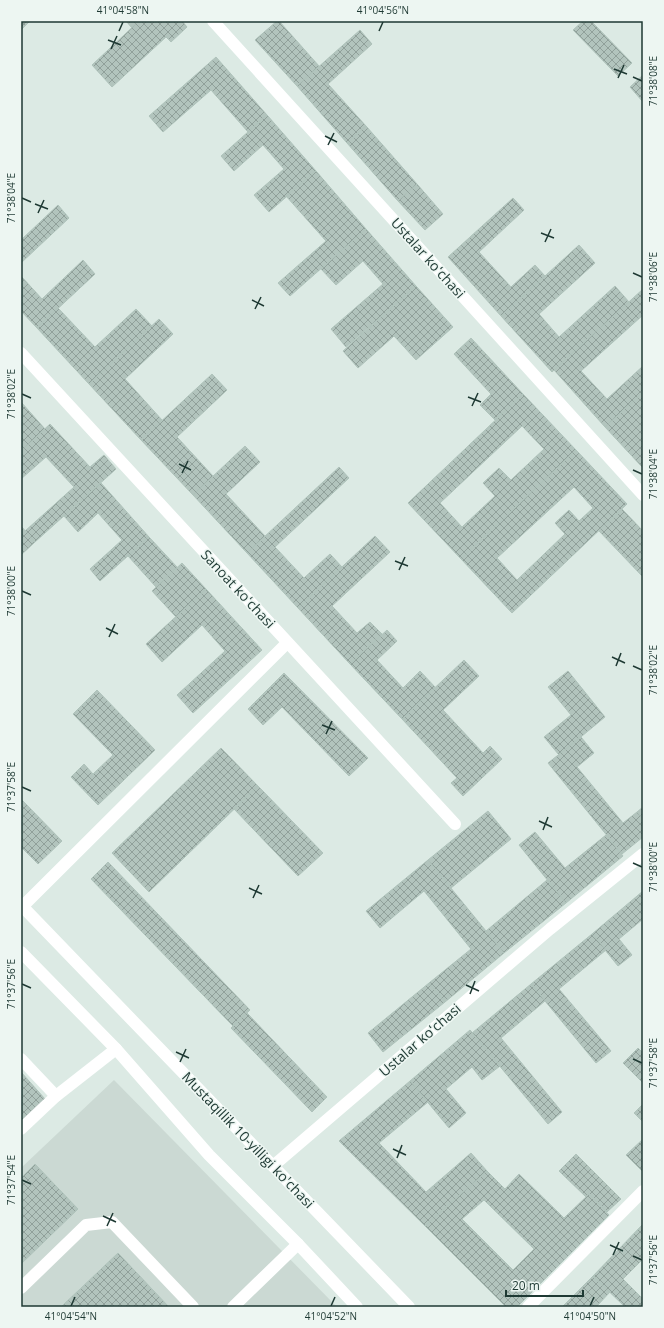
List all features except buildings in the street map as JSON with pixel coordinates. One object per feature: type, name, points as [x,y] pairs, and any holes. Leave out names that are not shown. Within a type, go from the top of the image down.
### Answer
[{"type":"street","name":"Ustalar koʻchasi","points":[[213,21],[643,495]]},
{"type":"street","name":"Sanoat koʻchasi","points":[[21,353],[455,824]]},
{"type":"street","points":[[22,905],[287,643]]},
{"type":"street","name":"Ustalar koʻchasi","points":[[273,1166],[550,929],[643,854]]},
{"type":"street","name":"Mustaqillik 10-yilligi ko'chasi","points":[[22,905],[409,1307]]},
{"type":"street","points":[[21,952],[116,1049],[209,1155],[298,1244],[357,1307]]},
{"type":"street","points":[[21,1129],[56,1096],[116,1049]]},
{"type":"street","points":[[21,1059],[56,1096]]},
{"type":"street","points":[[528,1307],[643,1192]]},
{"type":"street","points":[[21,1288],[86,1225],[112,1222],[193,1307]]},
{"type":"street","points":[[233,1307],[298,1244]]},
{"type":"shaded area","points":[[114,1080],[337,1307],[21,1307],[21,1168]]}]
